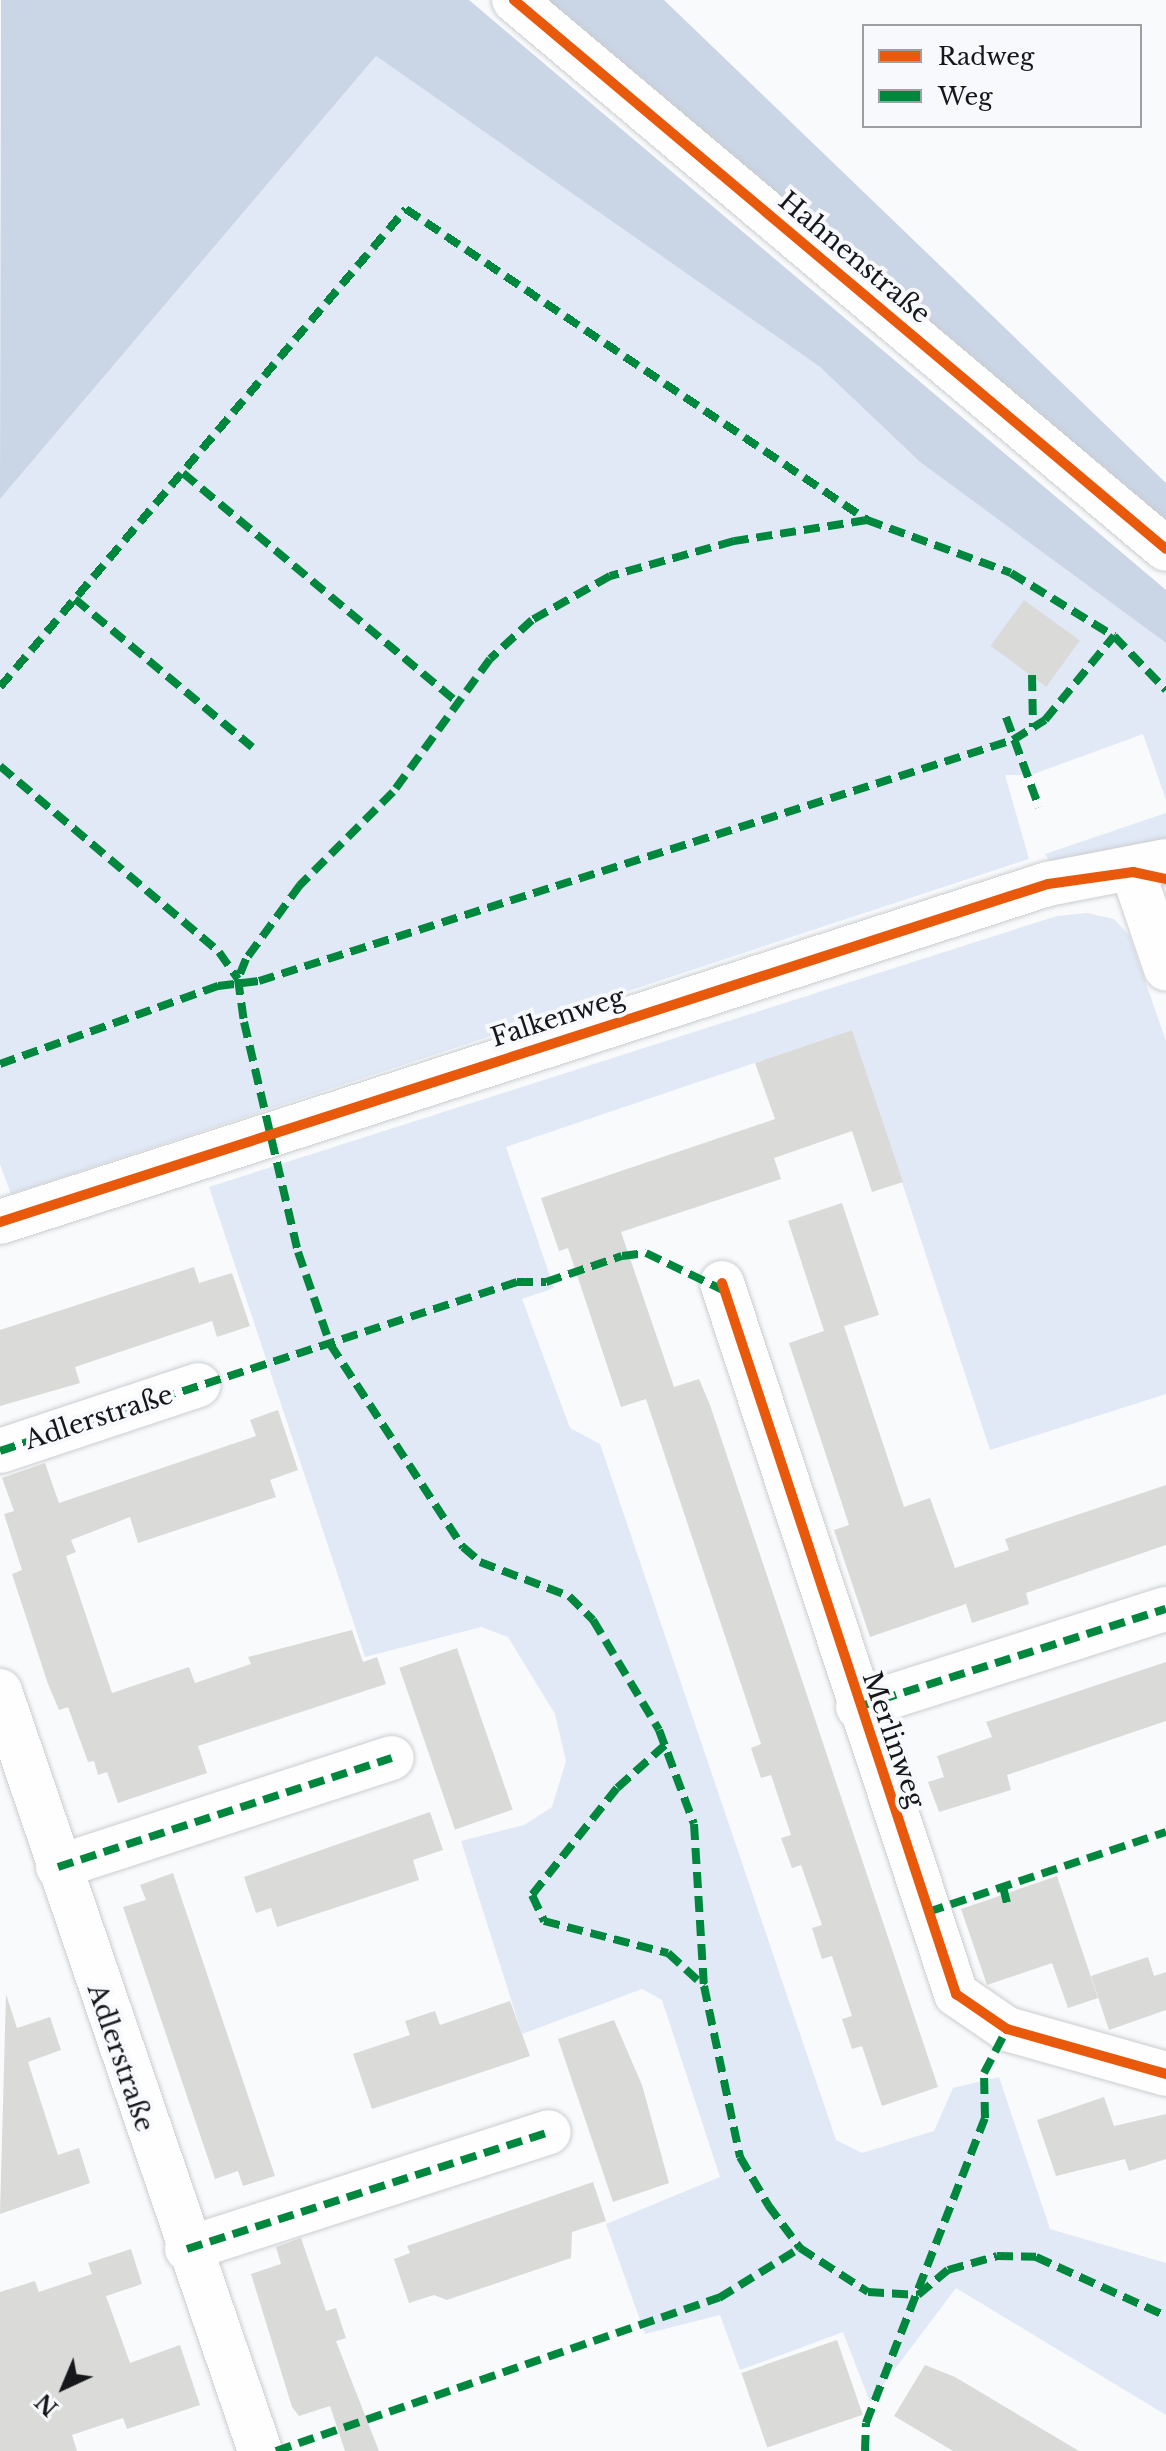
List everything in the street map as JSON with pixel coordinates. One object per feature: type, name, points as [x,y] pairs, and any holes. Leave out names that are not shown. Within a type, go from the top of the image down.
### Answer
[{"type":"street","name":"Hahnenstraße","points":[[514,0],[1166,549]]},
{"type":"street","points":[[1150,866],[1166,969]]},
{"type":"street","name":"Falkenweg","points":[[0,1222],[1048,884],[1150,866]]},
{"type":"street","name":"Merlinweg","points":[[722,1283],[858,1707],[956,1994],[1007,2029],[1166,2074]]},
{"type":"street","name":"Adlerstraße","points":[[0,1451],[198,1385]]},
{"type":"street","name":"Merlinweg","points":[[858,1707],[1166,1609]]},
{"type":"street","name":"Adlerstraße","points":[[0,1691],[187,2249],[260,2451]]},
{"type":"street","points":[[58,1867],[392,1758]]},
{"type":"street","points":[[187,2249],[549,2132]]},
{"type":"shaded area","points":[[1,0],[469,0],[1166,590],[1166,643],[920,462],[820,367],[376,56],[0,499]]},
{"type":"shaded area","points":[[544,0],[664,0],[1166,483],[1166,525]]},
{"type":"shaded area","points":[[376,56],[820,367],[920,462],[1166,643],[1166,800],[1143,734],[1031,775],[1005,775],[1029,859],[11,1194],[0,1164],[0,499]]},
{"type":"shaded area","points":[[1166,813],[1166,841],[1052,864],[1045,854]]},
{"type":"shaded area","points":[[1087,913],[1114,919],[1129,935],[1166,1041],[1166,1394],[990,1450],[852,1030],[506,1147],[554,1288],[522,1299],[570,1428],[600,1444],[836,2140],[862,2153],[934,2131],[953,2088],[999,2077],[1050,2229],[1166,2263],[1166,2415],[956,2288],[870,2402],[843,2332],[740,2370],[720,2315],[645,2334],[606,2224],[720,2177],[662,2000],[642,1989],[522,2034],[461,1841],[524,1825],[552,1807],[566,1761],[555,1714],[508,1637],[481,1627],[365,1657],[209,1187],[1057,916]]},
{"type":"building","points":[[1024,600],[1080,641],[1046,687],[990,646]]},
{"type":"building","points":[[852,1030],[903,1182],[872,1192],[852,1131],[774,1158],[781,1179],[621,1232],[674,1387],[699,1379],[710,1405],[938,2087],[882,2106],[862,2046],[852,2049],[842,2019],[852,2016],[832,1956],[822,1959],[812,1928],[822,1925],[801,1865],[792,1868],[781,1838],[791,1835],[771,1775],[761,1778],[751,1748],[761,1744],[646,1399],[621,1407],[568,1248],[559,1251],[541,1198],[775,1119],[755,1063]]},
{"type":"building","points":[[842,1203],[879,1315],[844,1326],[904,1507],[930,1498],[955,1568],[1009,1550],[1005,1539],[1166,1485],[1166,1545],[1026,1593],[1029,1604],[972,1623],[966,1604],[870,1637],[834,1530],[849,1525],[789,1343],[824,1331],[788,1221]]},
{"type":"building","points":[[194,1267],[199,1283],[232,1273],[250,1326],[217,1337],[212,1321],[75,1367],[80,1383],[0,1406],[0,1330]]},
{"type":"building","points":[[278,1410],[298,1470],[270,1480],[276,1497],[138,1543],[130,1517],[71,1540],[76,1552],[66,1556],[112,1693],[189,1667],[195,1683],[251,1664],[248,1657],[352,1630],[363,1662],[377,1657],[386,1684],[198,1746],[207,1773],[118,1803],[107,1772],[98,1775],[94,1761],[88,1762],[68,1707],[59,1710],[48,1684],[12,1574],[22,1570],[4,1514],[14,1511],[2,1478],[45,1463],[59,1503],[256,1436],[250,1420]]},
{"type":"building","points":[[457,1648],[513,1810],[455,1830],[399,1668]]},
{"type":"building","points":[[1166,1662],[1166,1721],[1007,1775],[1011,1790],[939,1812],[928,1782],[944,1777],[937,1756],[992,1737],[986,1722]]},
{"type":"building","points":[[430,1812],[443,1850],[413,1860],[419,1880],[277,1927],[271,1908],[256,1913],[244,1877]]},
{"type":"building","points":[[173,1873],[275,2176],[243,2186],[238,2171],[215,2179],[123,1907],[146,1900],[140,1885]]},
{"type":"building","points":[[1057,1876],[1098,1998],[1068,2008],[1052,1963],[987,1985],[961,1909]]},
{"type":"building","points":[[1148,1957],[1154,1976],[1166,1972],[1166,2010],[1109,2030],[1091,1976]]},
{"type":"building","points":[[6,1994],[17,2028],[50,2017],[61,2050],[28,2062],[58,2155],[79,2148],[90,2183],[0,2214]]},
{"type":"building","points":[[510,2001],[530,2056],[372,2109],[353,2054],[410,2035],[405,2021],[435,2011],[440,2025]]},
{"type":"building","points":[[614,2020],[642,2085],[669,2183],[613,2202],[558,2039]]},
{"type":"building","points":[[1104,2097],[1114,2126],[1166,2114],[1166,2159],[1129,2171],[1125,2159],[1056,2176],[1037,2120]]},
{"type":"building","points":[[593,2182],[606,2221],[572,2232],[571,2258],[447,2300],[434,2295],[409,2303],[394,2259],[410,2253],[407,2246]]},
{"type":"building","points":[[301,2238],[326,2311],[336,2308],[346,2338],[336,2341],[379,2451],[345,2451],[330,2406],[299,2416],[292,2407],[251,2274],[281,2264],[276,2247]]},
{"type":"building","points":[[131,2249],[142,2284],[106,2296],[130,2363],[180,2345],[200,2405],[127,2429],[123,2418],[72,2435],[77,2451],[0,2451],[0,2292],[35,2281],[39,2292],[92,2274],[88,2263]]},
{"type":"building","points":[[837,2340],[863,2415],[767,2448],[742,2373]]},
{"type":"building","points":[[925,2365],[955,2377],[1079,2451],[953,2451],[894,2416]]},
{"type":"marked path","points":[[0,687],[406,209],[867,520],[1011,573],[1114,636],[1166,690]]},
{"type":"marked path","points":[[183,473],[458,703]]},
{"type":"marked path","points":[[867,520],[734,541],[610,576],[532,620],[490,659],[393,792],[300,885],[246,959],[238,979],[244,1022],[298,1252],[330,1344],[463,1547],[480,1562],[569,1596],[593,1620],[659,1730],[694,1824],[704,1986],[740,2157],[768,2205],[800,2248],[868,2292],[918,2295],[948,2270],[997,2256],[1036,2257],[1166,2316]]},
{"type":"marked path","points":[[75,599],[252,747]]},
{"type":"marked path","points":[[0,1064],[218,986],[259,981],[1013,740],[1045,720],[1114,636]]},
{"type":"marked path","points":[[1032,675],[1033,727]]},
{"type":"marked path","points":[[1006,717],[1039,807]]},
{"type":"marked path","points":[[0,766],[219,952],[238,979]]},
{"type":"marked path","points":[[0,1451],[517,1282],[546,1282],[622,1256],[646,1253],[725,1291]]},
{"type":"marked path","points":[[858,1707],[1166,1609]]},
{"type":"marked path","points":[[665,1745],[617,1788],[532,1895],[544,1921],[668,1953],[704,1986]]},
{"type":"marked path","points":[[58,1867],[392,1758]]},
{"type":"marked path","points":[[928,1912],[1166,1832]]},
{"type":"marked path","points":[[1003,1887],[1007,1903]]},
{"type":"marked path","points":[[865,2451],[866,2423],[985,2118],[984,2073],[1007,2029]]},
{"type":"marked path","points":[[187,2249],[549,2132]]},
{"type":"marked path","points":[[276,2451],[719,2298],[800,2248]]},
{"type":"cycle path","points":[[514,0],[1166,549]]},
{"type":"cycle path","points":[[0,1222],[1048,884],[1133,872],[1166,879]]},
{"type":"cycle path","points":[[722,1283],[956,1994],[1007,2029],[1166,2074]]}]
